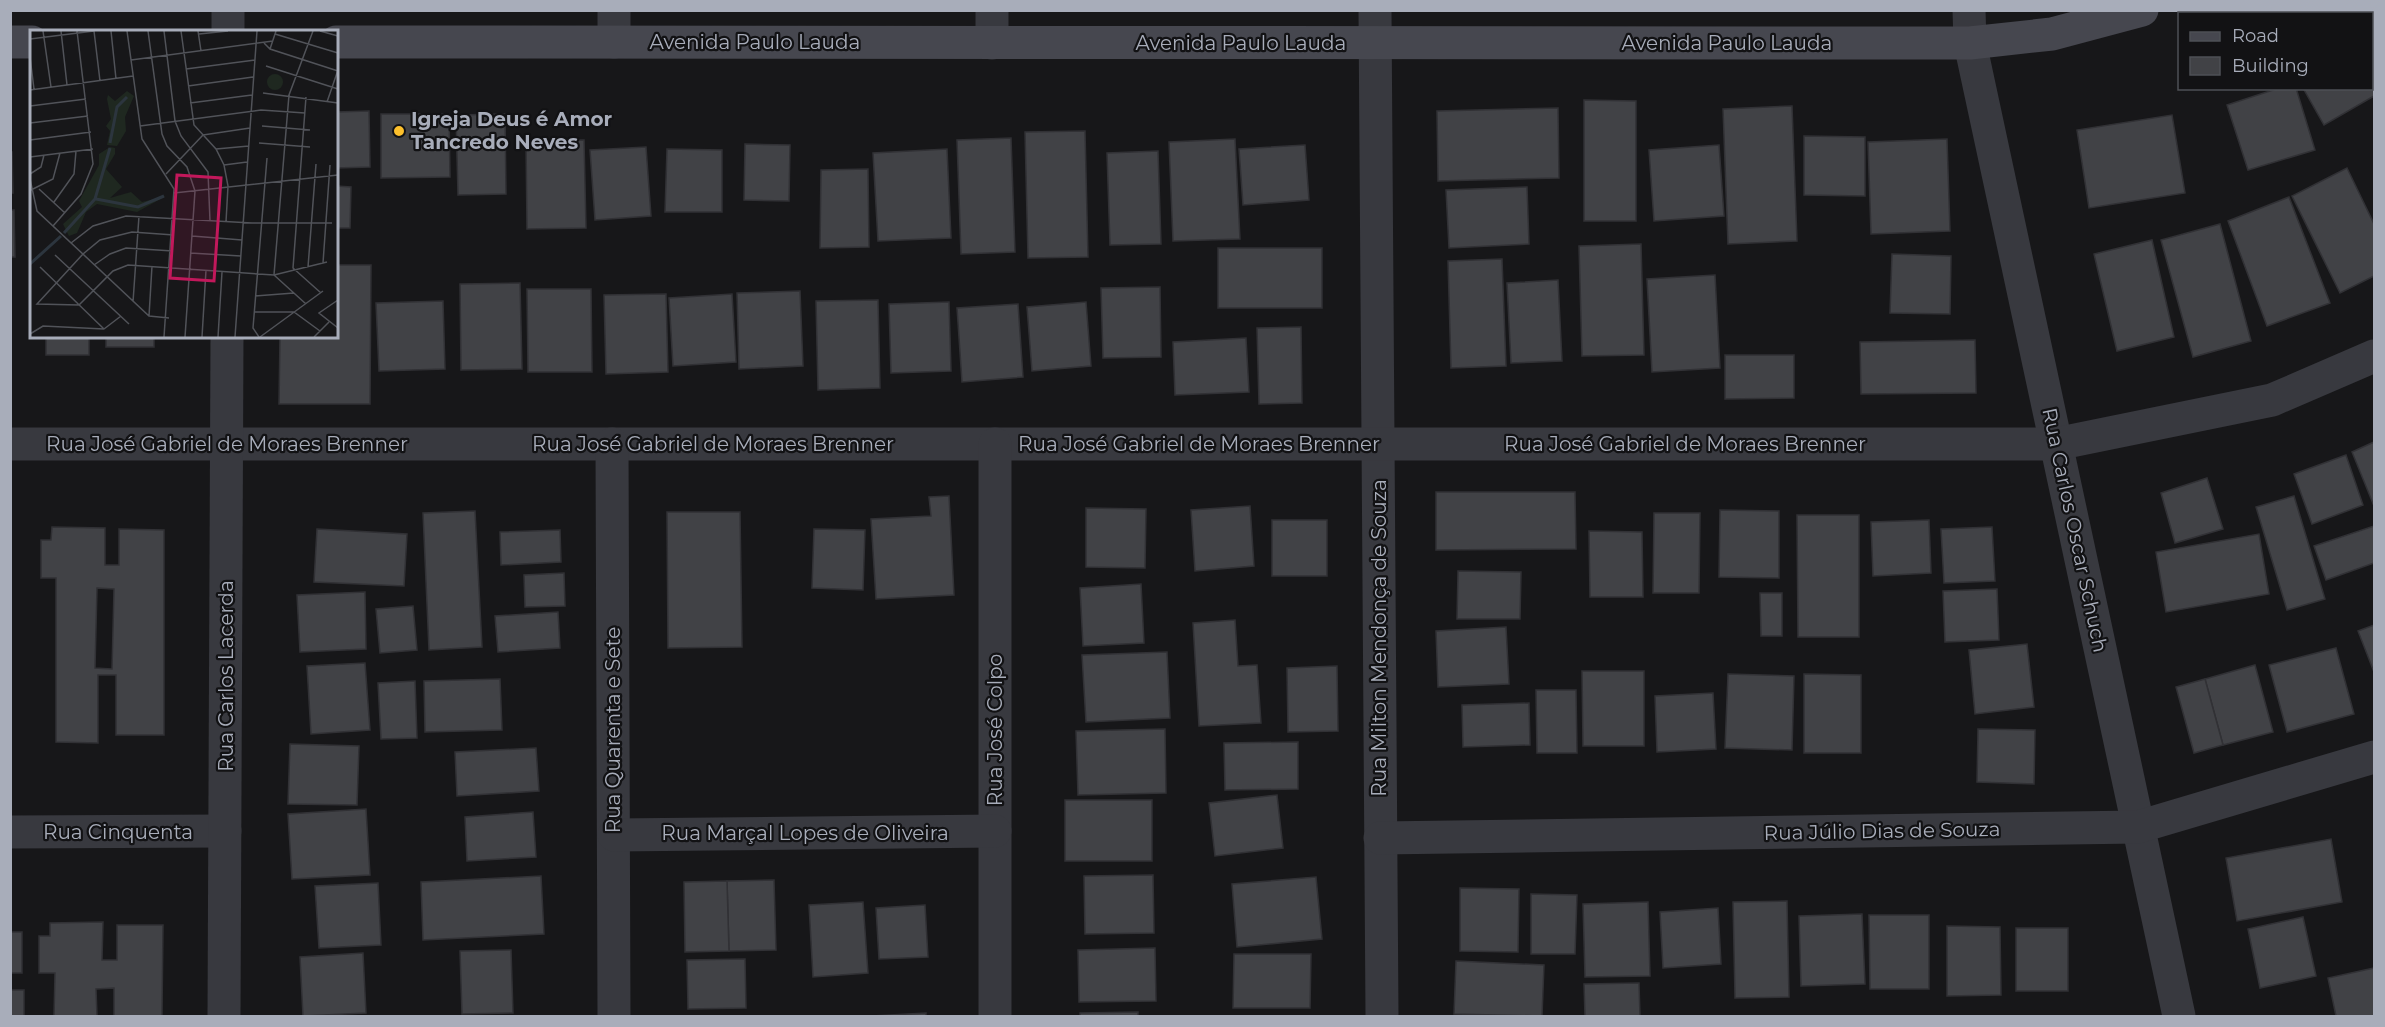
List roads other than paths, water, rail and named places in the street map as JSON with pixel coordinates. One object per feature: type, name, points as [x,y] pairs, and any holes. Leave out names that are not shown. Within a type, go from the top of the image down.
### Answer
[{"type":"main road","name":"Avenida Paulo Lauda","points":[[338,42],[614,26],[992,43],[1970,43],[2052,34],[2142,10]]},
{"type":"main road","points":[[10,42],[30,42]]},
{"type":"street","points":[[228,10],[228,30]]},
{"type":"street","points":[[992,10],[992,43]]},
{"type":"street","name":"Rua Milton Mendonça de Souza","points":[[1375,10],[1382,1017]]},
{"type":"street","name":"Rua Carlos Oscar Schuch","points":[[1969,10],[1970,43],[2179,1017]]},
{"type":"street","name":"Rua Carlos Lacerda","points":[[224,1017],[227,338]]},
{"type":"street","name":"Rua José Gabriel de Moraes Brenner","points":[[10,444],[2056,444],[2272,400],[2374,356]]},
{"type":"street","name":"Rua Quarenta e Sete","points":[[612,444],[614,1017]]},
{"type":"street","name":"Rua José Colpo","points":[[995,444],[996,1017]]},
{"type":"street","name":"Rua Júlio Dias de Souza","points":[[1380,838],[2138,827],[2374,758]]},
{"type":"street","name":"Rua Cinquenta","points":[[10,832],[225,831]]},
{"type":"street","name":"Rua Marçal Lopes de Oliveira","points":[[614,834],[996,831]]},
{"type":"place","name":"Igreja Deus é Amor Tancredo Neves","points":[[399,131]]}]
